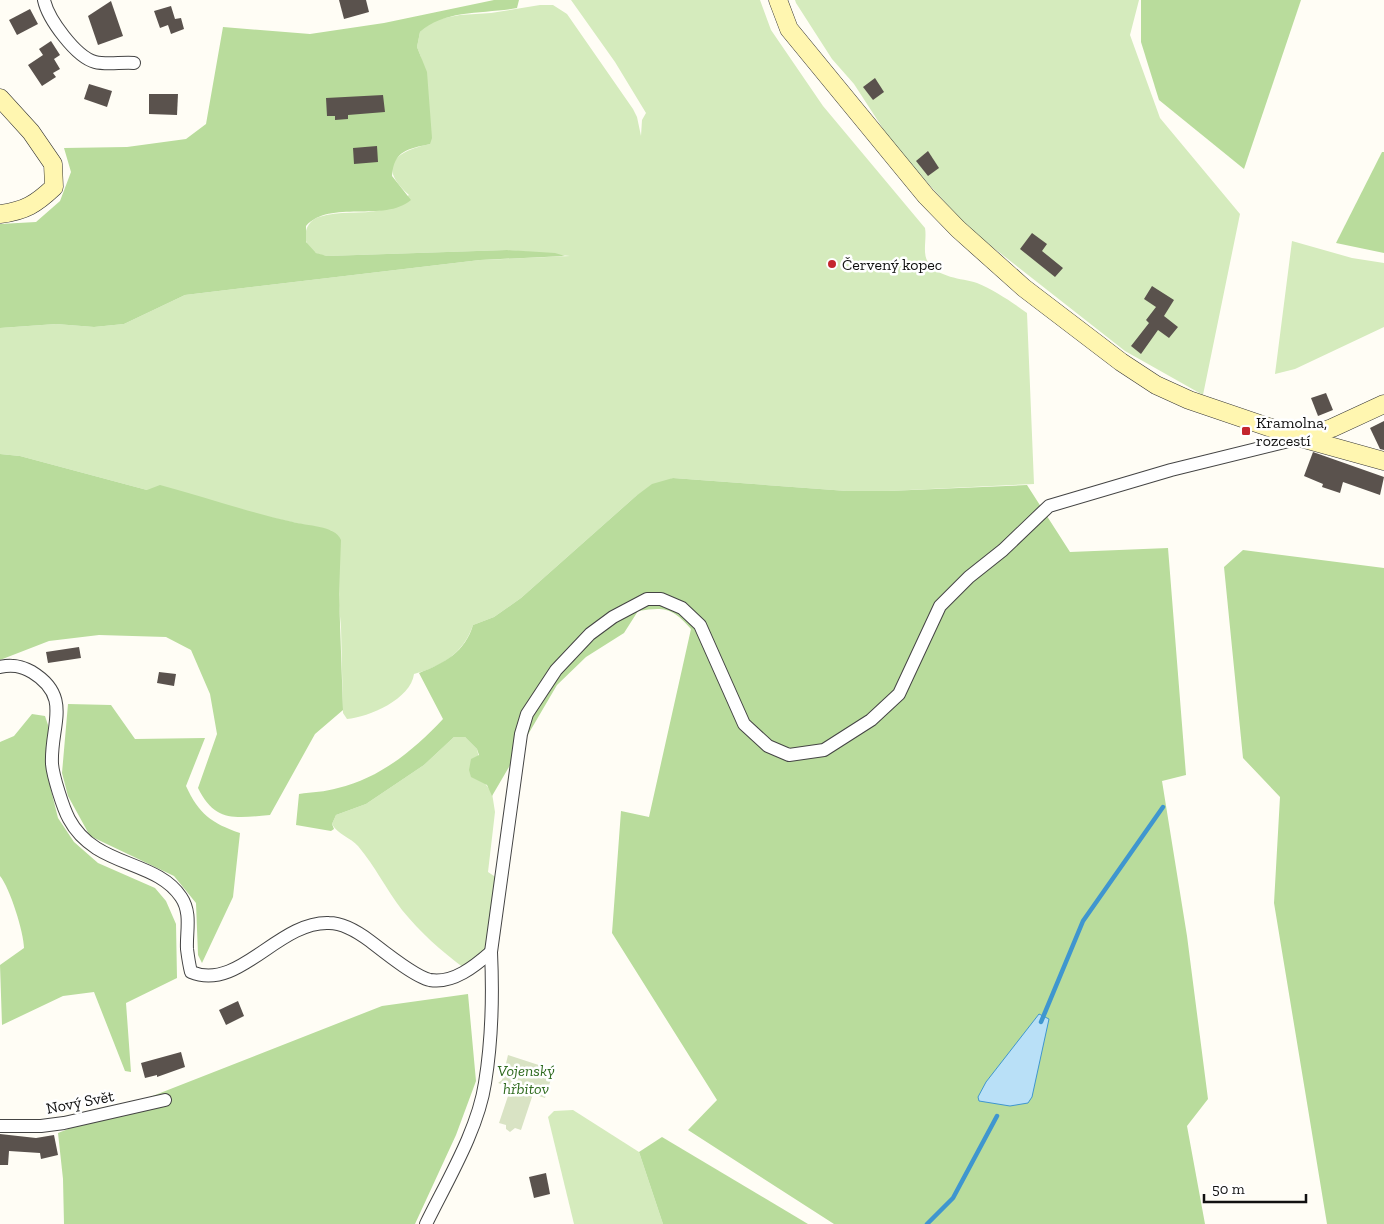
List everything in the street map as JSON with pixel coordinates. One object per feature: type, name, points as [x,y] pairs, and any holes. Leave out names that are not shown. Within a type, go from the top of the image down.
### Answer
[{"type":"street","points":[[44,0],[64,38],[94,62],[134,62]]},
{"type":"street","points":[[778,0],[789,29],[926,196],[958,229],[1024,288],[1121,362],[1156,384],[1189,400],[1302,438],[1384,461]]},
{"type":"street","points":[[0,98],[31,132],[53,164],[54,187],[36,204],[13,213],[0,214]]},
{"type":"street","points":[[426,1224],[472,1126],[485,1084],[492,985],[491,952],[521,734],[527,714],[556,670],[590,634],[613,617],[647,599],[661,599],[682,608],[700,625],[744,724],[768,746],[789,755],[824,750],[871,720],[899,694],[940,606],[1049,506],[1171,470],[1302,438],[1332,428],[1384,404]]},
{"type":"street","points":[[0,667],[10,665],[24,668],[44,680],[57,697],[52,765],[69,818],[83,837],[98,851],[159,876],[181,897],[188,916],[187,950],[191,972],[201,976],[218,976],[240,966],[294,931],[312,924],[329,923],[344,926],[361,934],[405,967],[430,980],[452,978],[472,968],[491,952]]},
{"type":"street","name":"Nový Svět","points":[[0,1126],[41,1126],[64,1123],[165,1100]]},
{"type":"green space","points":[[494,0],[519,0],[517,8],[453,16],[441,19],[420,32],[417,47],[427,72],[432,138],[430,144],[403,152],[393,167],[392,176],[411,200],[400,207],[387,210],[343,212],[316,218],[306,226],[306,242],[316,253],[327,256],[507,250],[555,253],[565,256],[480,260],[185,295],[124,324],[94,327],[56,324],[0,328],[0,224],[36,222],[60,201],[71,172],[64,148],[127,147],[186,139],[206,124],[223,27],[310,34],[384,23]]},
{"type":"green space","points":[[571,0],[760,0],[771,30],[823,106],[925,228],[925,254],[932,267],[950,277],[977,283],[1003,296],[1027,313],[1034,484],[888,491],[847,491],[673,478],[636,496],[521,598],[494,617],[473,625],[469,635],[457,651],[442,663],[414,674],[411,683],[397,699],[366,715],[347,719],[343,713],[341,627],[332,531],[147,490],[20,456],[0,454],[0,328],[56,324],[94,327],[124,324],[185,295],[480,260],[570,256],[507,250],[327,256],[317,254],[307,245],[306,234],[310,224],[319,217],[381,210],[392,206],[409,195],[399,185],[392,168],[394,161],[400,156],[418,147],[430,144],[421,57],[417,47],[420,32],[434,20],[460,15],[553,5],[567,14],[633,109],[637,117],[641,136],[642,120],[646,113],[615,62]]},
{"type":"green space","points":[[795,0],[1139,0],[1130,35],[1160,118],[1240,214],[1203,395],[1125,351],[967,227],[893,144],[854,84],[832,59]]},
{"type":"green space","points":[[1141,0],[1301,0],[1244,169],[1159,100],[1141,42]]},
{"type":"green space","points":[[1382,152],[1384,152],[1384,253],[1336,243]]},
{"type":"green space","points":[[1292,241],[1352,258],[1384,263],[1384,327],[1295,369],[1275,374]]},
{"type":"green space","points":[[0,454],[20,456],[147,490],[160,485],[259,514],[320,527],[333,531],[338,535],[341,540],[339,594],[343,710],[315,734],[270,815],[237,817],[219,813],[205,799],[198,788],[217,734],[210,694],[191,650],[166,637],[99,635],[49,641],[0,660]]},
{"type":"green space","points":[[673,478],[847,491],[1027,485],[1070,552],[1168,548],[1186,775],[1162,781],[1187,936],[1208,1099],[1187,1126],[1205,1224],[834,1224],[688,1130],[717,1100],[612,933],[621,811],[649,817],[691,629],[678,616],[667,610],[638,611],[624,633],[586,657],[557,685],[492,796],[487,785],[471,777],[469,770],[471,759],[479,755],[477,749],[465,737],[454,737],[424,765],[366,804],[336,815],[332,824],[334,829],[331,831],[296,825],[299,794],[333,789],[353,783],[382,770],[408,752],[443,719],[419,673],[445,661],[453,655],[465,642],[473,625],[494,617],[521,598],[636,496],[652,484]]},
{"type":"green space","points":[[1243,550],[1384,568],[1384,1224],[1327,1224],[1274,903],[1280,797],[1243,758],[1224,567]]},
{"type":"green space","points":[[68,704],[111,705],[135,739],[205,738],[186,786],[201,811],[221,825],[240,833],[233,897],[202,963],[198,955],[196,903],[174,876],[90,836],[68,796],[62,773]]},
{"type":"green space","points":[[32,714],[45,716],[49,728],[47,774],[58,818],[74,842],[98,863],[155,888],[166,901],[176,924],[177,978],[126,1003],[131,1072],[125,1071],[94,992],[63,996],[2,1025],[0,965],[24,948],[16,911],[0,876],[0,742],[14,736]]},
{"type":"green space","points":[[454,737],[465,737],[477,749],[484,782],[492,793],[495,812],[488,872],[497,878],[486,950],[464,968],[416,926],[396,902],[370,861],[358,846],[337,831],[332,824],[336,815],[366,804],[424,765]]},
{"type":"green space","points":[[468,994],[476,1081],[456,1135],[415,1224],[64,1224],[63,1179],[58,1133],[382,1006]]},
{"type":"green space","name":"Vojenský hřbitov","points":[[508,1055],[554,1070],[545,1098],[533,1094],[521,1130],[515,1128],[510,1132],[506,1129],[506,1125],[499,1123],[511,1087],[498,1083],[502,1080]]},
{"type":"green space","points":[[573,1110],[639,1152],[663,1224],[574,1224],[548,1117],[554,1111]]},
{"type":"green space","points":[[662,1137],[808,1224],[663,1224],[639,1152]]},
{"type":"water","points":[[1039,1014],[1049,1019],[1032,1097],[1028,1103],[1010,1106],[979,1101],[978,1097],[986,1082]]},
{"type":"building","points":[[339,0],[366,0],[369,12],[344,19]]},
{"type":"building","points":[[111,1],[123,36],[98,45],[88,16]]},
{"type":"building","points":[[171,6],[175,19],[181,18],[184,29],[171,34],[168,25],[160,28],[154,11]]},
{"type":"building","points":[[30,9],[38,24],[17,35],[9,20]]},
{"type":"building","points":[[51,41],[60,55],[54,59],[60,69],[53,73],[56,77],[42,86],[28,65],[43,55],[39,49]]},
{"type":"building","points":[[875,78],[884,92],[873,100],[863,87]]},
{"type":"building","points":[[89,84],[112,91],[107,107],[84,99]]},
{"type":"building","points":[[149,94],[178,94],[177,115],[149,114]]},
{"type":"building","points":[[383,95],[385,112],[348,115],[348,119],[335,120],[335,116],[327,116],[326,98]]},
{"type":"building","points":[[377,146],[378,162],[354,164],[353,148]]},
{"type":"building","points":[[928,151],[939,168],[928,176],[916,161]]},
{"type":"building","points":[[1032,233],[1047,244],[1042,251],[1063,268],[1055,277],[1020,249]]},
{"type":"building","points":[[1152,286],[1174,300],[1164,316],[1178,327],[1169,338],[1158,330],[1141,354],[1131,346],[1149,323],[1146,320],[1156,307],[1144,299]]},
{"type":"building","points":[[1326,393],[1333,410],[1318,416],[1311,398]]},
{"type":"building","points":[[1384,421],[1384,450],[1380,449],[1370,428]]},
{"type":"building","points":[[1313,452],[1384,477],[1380,495],[1343,482],[1340,493],[1322,487],[1323,484],[1304,476]]},
{"type":"building","points":[[79,647],[81,658],[48,663],[46,652]]},
{"type":"building","points":[[159,672],[176,674],[174,686],[157,683]]},
{"type":"building","points":[[238,1001],[244,1016],[226,1025],[219,1010]]},
{"type":"building","points":[[181,1052],[185,1067],[157,1077],[157,1075],[145,1078],[141,1063]]},
{"type":"building","points":[[0,1134],[36,1138],[54,1135],[58,1155],[41,1159],[40,1153],[9,1151],[8,1165],[0,1165]]},
{"type":"building","points":[[546,1173],[550,1194],[534,1198],[529,1177]]},
{"type":"waterway","points":[[1041,1022],[1083,921],[1163,807]]},
{"type":"waterway","points":[[927,1224],[953,1198],[997,1116]]},
{"type":"place","name":"Červený kopec","points":[[832,264]]},
{"type":"place","name":"Kramolna, rozcestí","points":[[1246,431]]}]
